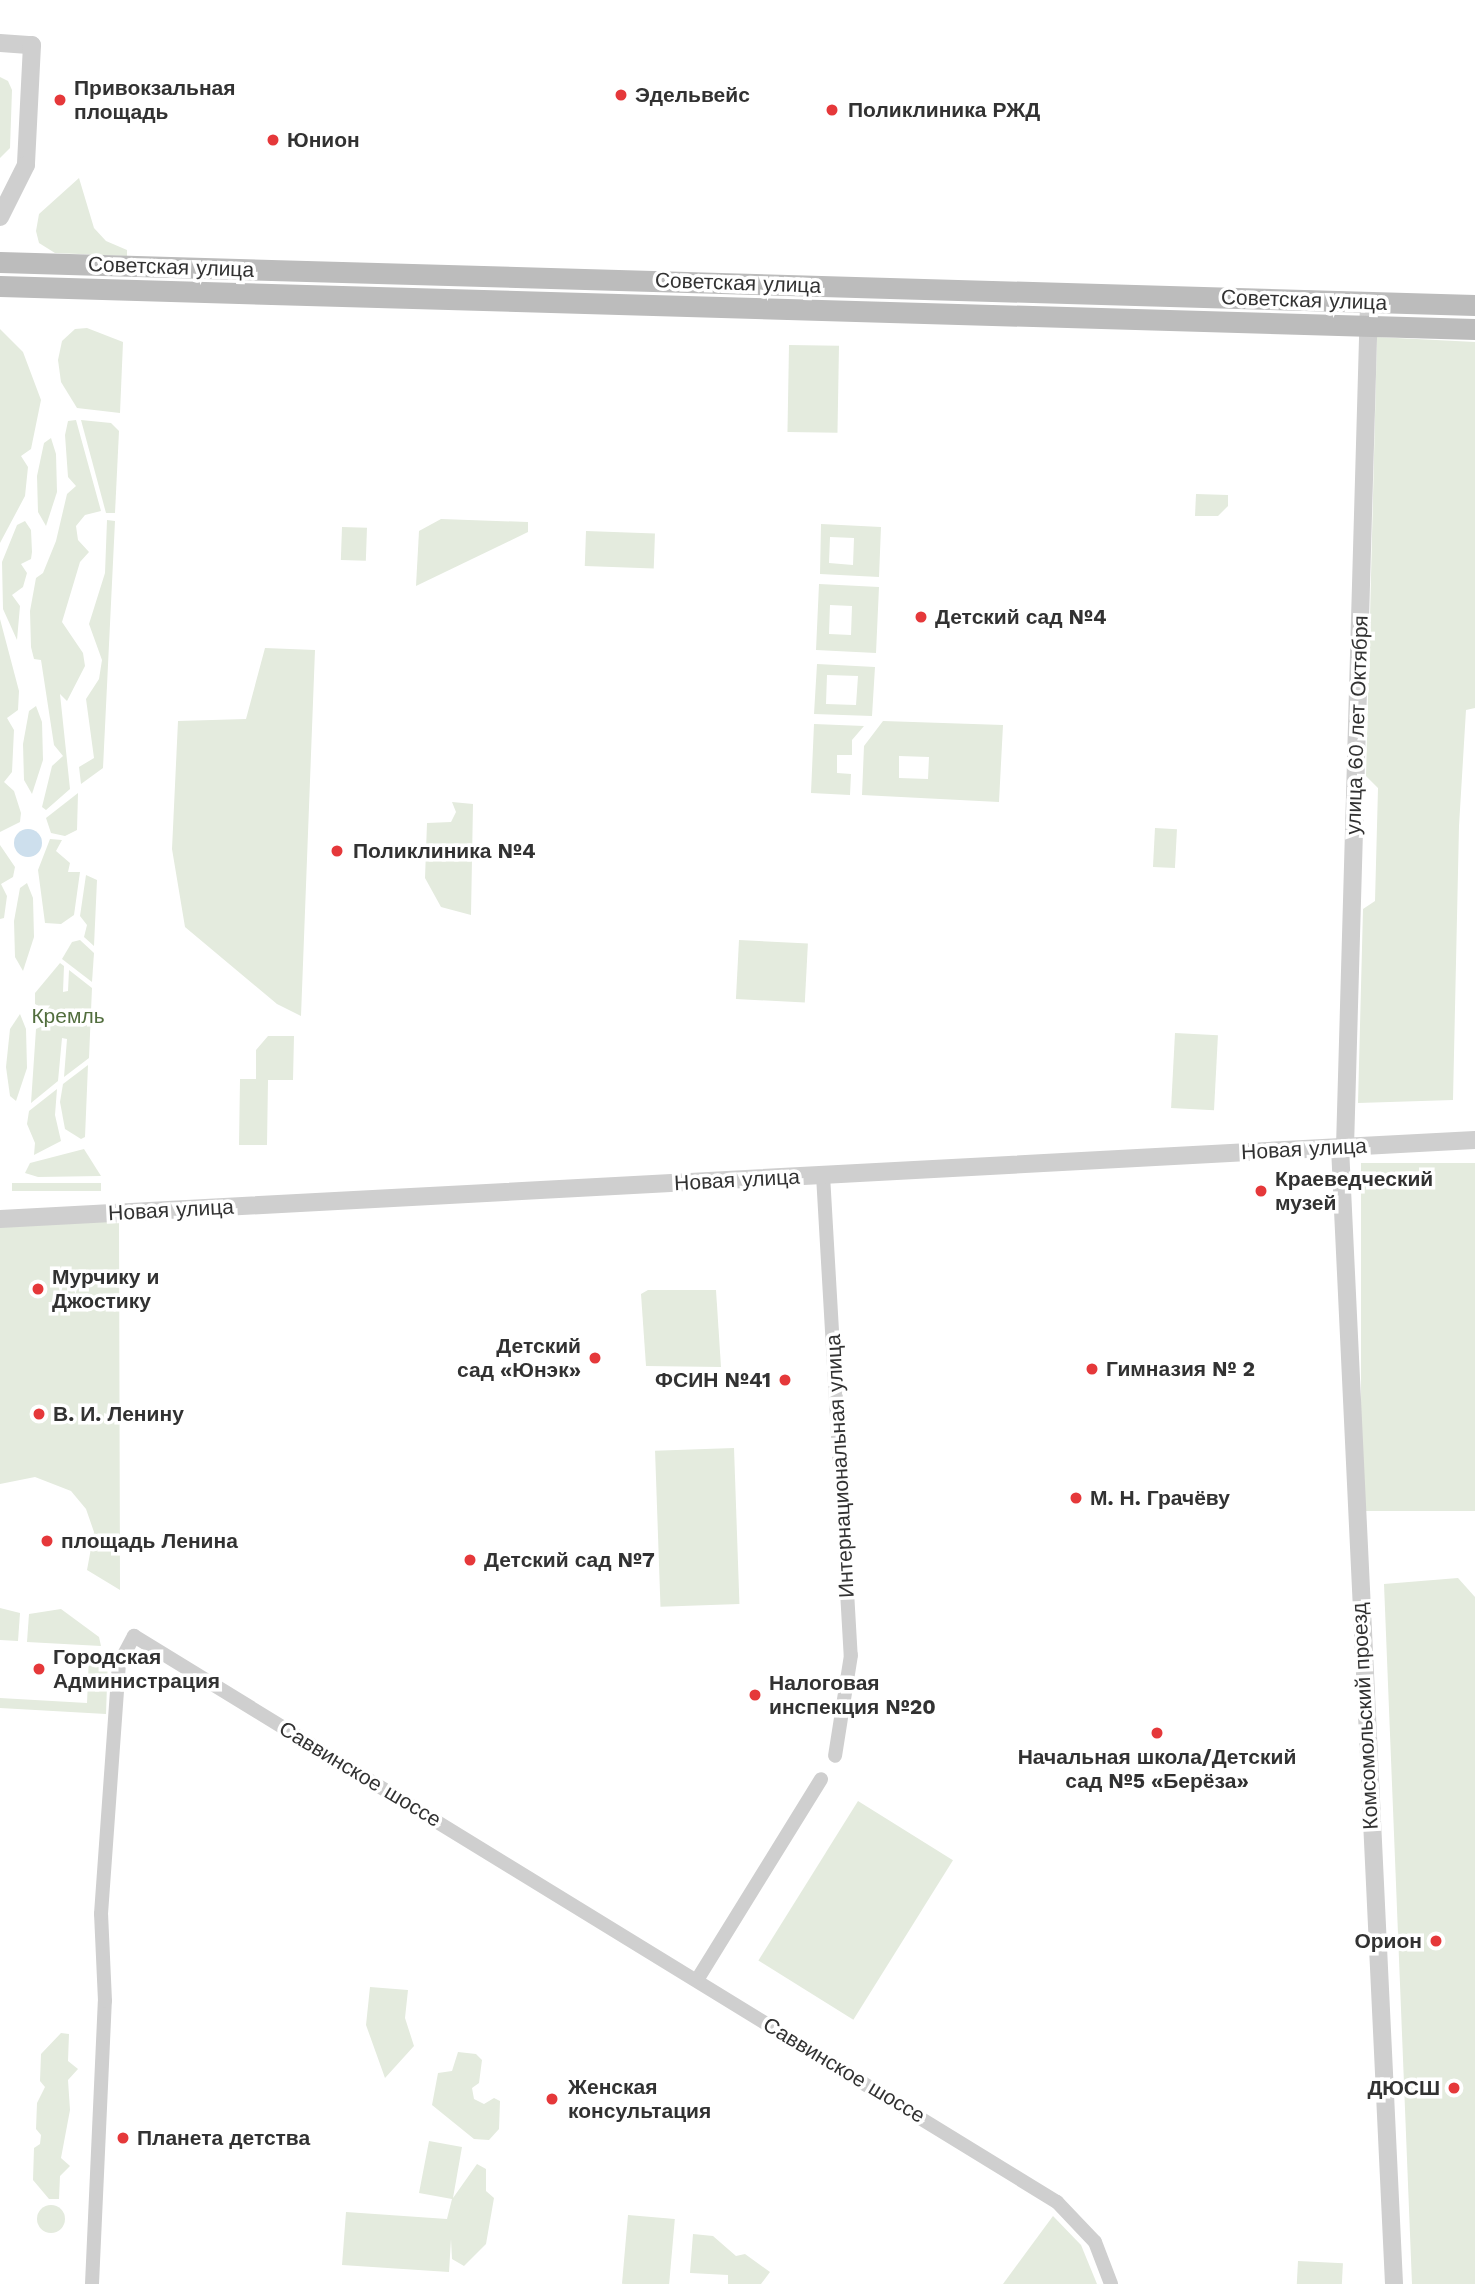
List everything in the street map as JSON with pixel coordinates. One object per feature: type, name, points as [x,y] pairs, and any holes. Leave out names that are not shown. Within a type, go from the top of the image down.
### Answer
[{"type":"main road","name":"Советская улица","points":[[0,261],[1475,305]]},
{"type":"main road","name":"Советская улица","points":[[0,286],[1475,329]]},
{"type":"street","points":[[0,43],[32,45],[26,165],[3,207]]},
{"type":"street","name":"улица 60 лет Октября","points":[[1342,1147],[1369,302]]},
{"type":"street","name":"Новая улица","points":[[0,1219],[1475,1140]]},
{"type":"street","name":"Комсомольский проезд","points":[[1342,1147],[1394,2284]]},
{"type":"street","name":"Интернациональная улица","points":[[823,1175],[851,1655],[835,1756]]},
{"type":"street","name":"Саввинское шоссе","points":[[92,2284],[105,2001],[101,1914],[119,1664],[134,1636],[1057,2202],[1095,2242],[1111,2284]]},
{"type":"street","points":[[697,1980],[821,1779]]},
{"type":"green space","points":[[0,77],[8,81],[12,90],[10,148],[0,158]]},
{"type":"green space","points":[[79,178],[94,228],[106,241],[127,250],[127,256],[55,253],[39,243],[36,231],[39,214]]},
{"type":"green space","points":[[87,328],[123,342],[120,413],[77,408],[61,382],[58,360],[62,341],[75,329]]},
{"type":"green space","points":[[0,329],[23,352],[41,400],[31,449],[21,456],[28,467],[25,496],[0,543]]},
{"type":"green space","points":[[1377,337],[1475,342],[1475,708],[1466,710],[1459,826],[1453,1100],[1358,1103],[1363,909],[1375,901],[1378,788],[1366,776]]},
{"type":"green space","points":[[789,345],[839,346],[837,433],[787,432]]},
{"type":"green space","points":[[76,420],[101,511],[85,515],[76,526],[78,540],[89,552],[80,562],[62,622],[83,653],[85,666],[67,701],[60,694],[70,789],[46,810],[42,807],[52,766],[63,756],[54,745],[41,660],[34,659],[31,647],[30,611],[36,578],[43,573],[56,541],[67,494],[76,486],[68,477],[65,435],[68,421]]},
{"type":"green space","points":[[81,420],[111,423],[119,431],[115,513],[106,513]]},
{"type":"green space","points":[[51,438],[56,454],[57,492],[46,526],[38,512],[37,476],[44,443]]},
{"type":"green space","points":[[1196,494],[1228,495],[1228,506],[1218,516],[1195,516]]},
{"type":"green space","points":[[441,519],[528,522],[528,532],[416,586],[419,531]]},
{"type":"green space","points":[[107,520],[115,521],[103,768],[81,784],[79,767],[94,758],[86,699],[99,679],[102,660],[89,624],[105,573]]},
{"type":"green space","points":[[25,521],[31,530],[32,552],[31,559],[21,564],[27,573],[23,587],[12,595],[20,606],[17,640],[3,609],[2,562],[17,525]]},
{"type":"green space","points":[[821,524],[881,527],[879,577],[820,574]],"holes":[[[830,537],[854,538],[853,565],[829,563]]]},
{"type":"green space","points":[[342,527],[367,528],[366,561],[341,560]]},
{"type":"green space","points":[[586,531],[655,533],[654,568],[585,566]]},
{"type":"green space","points":[[819,584],[879,587],[876,653],[816,650]],"holes":[[[830,605],[852,606],[851,635],[829,634]]]},
{"type":"green space","points":[[0,619],[19,691],[18,710],[7,718],[14,730],[12,772],[4,782],[14,791],[21,813],[20,822],[0,832]]},
{"type":"green space","points":[[265,648],[315,650],[301,1016],[277,1004],[185,927],[172,849],[178,721],[246,719]]},
{"type":"green space","points":[[817,664],[875,667],[872,716],[814,714]],"holes":[[[827,675],[858,676],[856,705],[826,704]]]},
{"type":"green space","points":[[36,706],[42,722],[43,760],[32,794],[24,780],[23,744],[29,711]]},
{"type":"green space","points":[[883,721],[1003,725],[999,802],[862,795],[864,746]],"holes":[[[899,756],[929,757],[928,779],[899,778]]]},
{"type":"green space","points":[[814,724],[864,726],[852,740],[852,755],[837,755],[837,773],[851,774],[850,795],[811,793]]},
{"type":"green space","points":[[78,793],[77,830],[65,836],[51,833],[46,818]]},
{"type":"green space","points":[[452,802],[473,804],[471,915],[441,907],[425,878],[427,823],[451,822],[456,812]]},
{"type":"green space","points":[[1155,828],[1177,829],[1175,868],[1153,867]]},
{"type":"green space","points":[[50,839],[62,840],[56,851],[70,863],[68,872],[80,872],[74,915],[61,924],[45,923],[38,870]]},
{"type":"green space","points":[[0,845],[15,867],[13,877],[1,884],[7,896],[4,918],[0,919]]},
{"type":"green space","points":[[86,875],[97,880],[94,946],[84,937],[87,925],[80,916]]},
{"type":"green space","points":[[27,883],[33,898],[34,937],[23,971],[15,957],[14,921],[20,888]]},
{"type":"green space","points":[[80,940],[94,953],[92,982],[62,959],[72,942]]},
{"type":"green space","points":[[739,940],[808,944],[805,1003],[736,999]]},
{"type":"green space","name":"Кремль","points":[[60,963],[64,966],[63,992],[68,991],[69,970],[92,988],[89,1058],[64,1077],[67,1039],[62,1038],[58,1081],[31,1103],[36,1029],[47,1024],[36,1026],[35,1008],[45,1013],[46,1010],[35,1004],[35,993]]},
{"type":"green space","points":[[20,1014],[26,1029],[27,1068],[16,1101],[10,1096],[6,1067],[10,1029]]},
{"type":"green space","points":[[1175,1033],[1218,1035],[1214,1110],[1171,1108]]},
{"type":"green space","points":[[268,1036],[294,1036],[293,1080],[268,1080],[267,1145],[239,1145],[240,1079],[256,1079],[256,1050]]},
{"type":"green space","points":[[88,1065],[85,1137],[81,1139],[65,1129],[60,1102],[63,1084]]},
{"type":"green space","points":[[57,1089],[55,1115],[61,1141],[34,1155],[35,1143],[27,1124],[29,1111]]},
{"type":"green space","points":[[84,1149],[101,1176],[38,1177],[25,1173],[30,1163]]},
{"type":"green space","points":[[1361,1163],[1475,1163],[1475,1511],[1361,1511]]},
{"type":"green space","points":[[12,1183],[101,1183],[101,1191],[12,1191]]},
{"type":"green space","points":[[119,1220],[120,1590],[87,1570],[94,1532],[86,1509],[71,1491],[35,1477],[0,1484],[0,1227]]},
{"type":"green space","points":[[648,1290],[716,1290],[721,1367],[646,1366],[641,1294]]},
{"type":"green space","points":[[734,1448],[739,1604],[660,1607],[655,1451]]},
{"type":"green space","name":"Орион","points":[[1458,1578],[1475,1597],[1475,2284],[1412,2284],[1384,1584]]},
{"type":"green space","points":[[0,1608],[20,1613],[18,1641],[0,1640]]},
{"type":"green space","points":[[61,1609],[99,1637],[101,1646],[27,1642],[29,1614]]},
{"type":"green space","points":[[89,1656],[108,1657],[106,1714],[0,1708],[0,1698],[87,1703]]},
{"type":"green space","points":[[858,1801],[953,1860],[853,2020],[758,1960]]},
{"type":"green space","points":[[370,1987],[408,1990],[405,2018],[414,2046],[385,2078],[366,2025]]},
{"type":"green space","points":[[61,2033],[69,2034],[68,2061],[78,2069],[68,2080],[70,2110],[61,2158],[70,2166],[60,2176],[59,2199],[49,2199],[33,2180],[34,2148],[40,2144],[41,2135],[36,2129],[37,2103],[45,2087],[40,2081],[41,2054]]},
{"type":"green space","points":[[458,2052],[476,2054],[482,2060],[479,2083],[472,2088],[474,2099],[484,2104],[494,2098],[500,2101],[499,2129],[489,2140],[474,2139],[432,2105],[438,2073],[452,2071]]},
{"type":"green space","points":[[429,2141],[462,2147],[453,2198],[477,2164],[486,2169],[486,2191],[494,2198],[486,2244],[464,2266],[452,2259],[451,2239],[449,2272],[342,2265],[346,2212],[447,2219],[452,2199],[419,2193]]},
{"type":"green space","points":[[51,2205],[61,2209],[65,2219],[61,2229],[51,2233],[41,2229],[37,2219],[41,2209]]},
{"type":"green space","points":[[628,2215],[675,2219],[669,2284],[622,2284]]},
{"type":"green space","points":[[1053,2216],[1081,2245],[1097,2284],[1003,2284]]},
{"type":"green space","points":[[693,2234],[713,2236],[736,2256],[745,2254],[770,2272],[761,2284],[728,2284],[728,2275],[690,2273]]},
{"type":"green space","points":[[1298,2261],[1343,2263],[1342,2284],[1297,2284]]},
{"type":"water","points":[[28,829],[38,833],[42,843],[38,853],[28,857],[18,853],[14,843],[18,833]]},
{"type":"place","name":"Эдельвейс","points":[[621,95]]},
{"type":"place","name":"Привокзальная площадь","points":[[60,100]]},
{"type":"place","name":"Поликлиника РЖД","points":[[832,110]]},
{"type":"place","name":"Юнион","points":[[273,140]]},
{"type":"place","name":"Детский сад №4","points":[[921,617]]},
{"type":"place","name":"Поликлиника №4","points":[[337,851]]},
{"type":"place","name":"Краеведческий музей","points":[[1261,1191]]},
{"type":"place","name":"Мурчику и Джостику","points":[[38,1289]]},
{"type":"place","name":"Детский сад «Юнэк»","points":[[595,1358]]},
{"type":"place","name":"Гимназия № 2","points":[[1092,1369]]},
{"type":"place","name":"ФСИН №41","points":[[785,1380]]},
{"type":"place","name":"В. И. Ленину","points":[[39,1414]]},
{"type":"place","name":"М. Н. Грачёву","points":[[1076,1498]]},
{"type":"place","name":"площадь Ленина","points":[[47,1541]]},
{"type":"place","name":"Детский сад №7","points":[[470,1560]]},
{"type":"place","name":"Городская Администрация","points":[[39,1669]]},
{"type":"place","name":"Налоговая инспекция №20","points":[[755,1695]]},
{"type":"place","name":"Начальная школа/Детский сад №5 «Берёза»","points":[[1157,1733]]},
{"type":"place","name":"Орион","points":[[1436,1941]]},
{"type":"place","name":"ДЮСШ","points":[[1454,2088]]},
{"type":"place","name":"Женская консультация","points":[[552,2099]]},
{"type":"place","name":"Планета детства","points":[[123,2138]]}]
